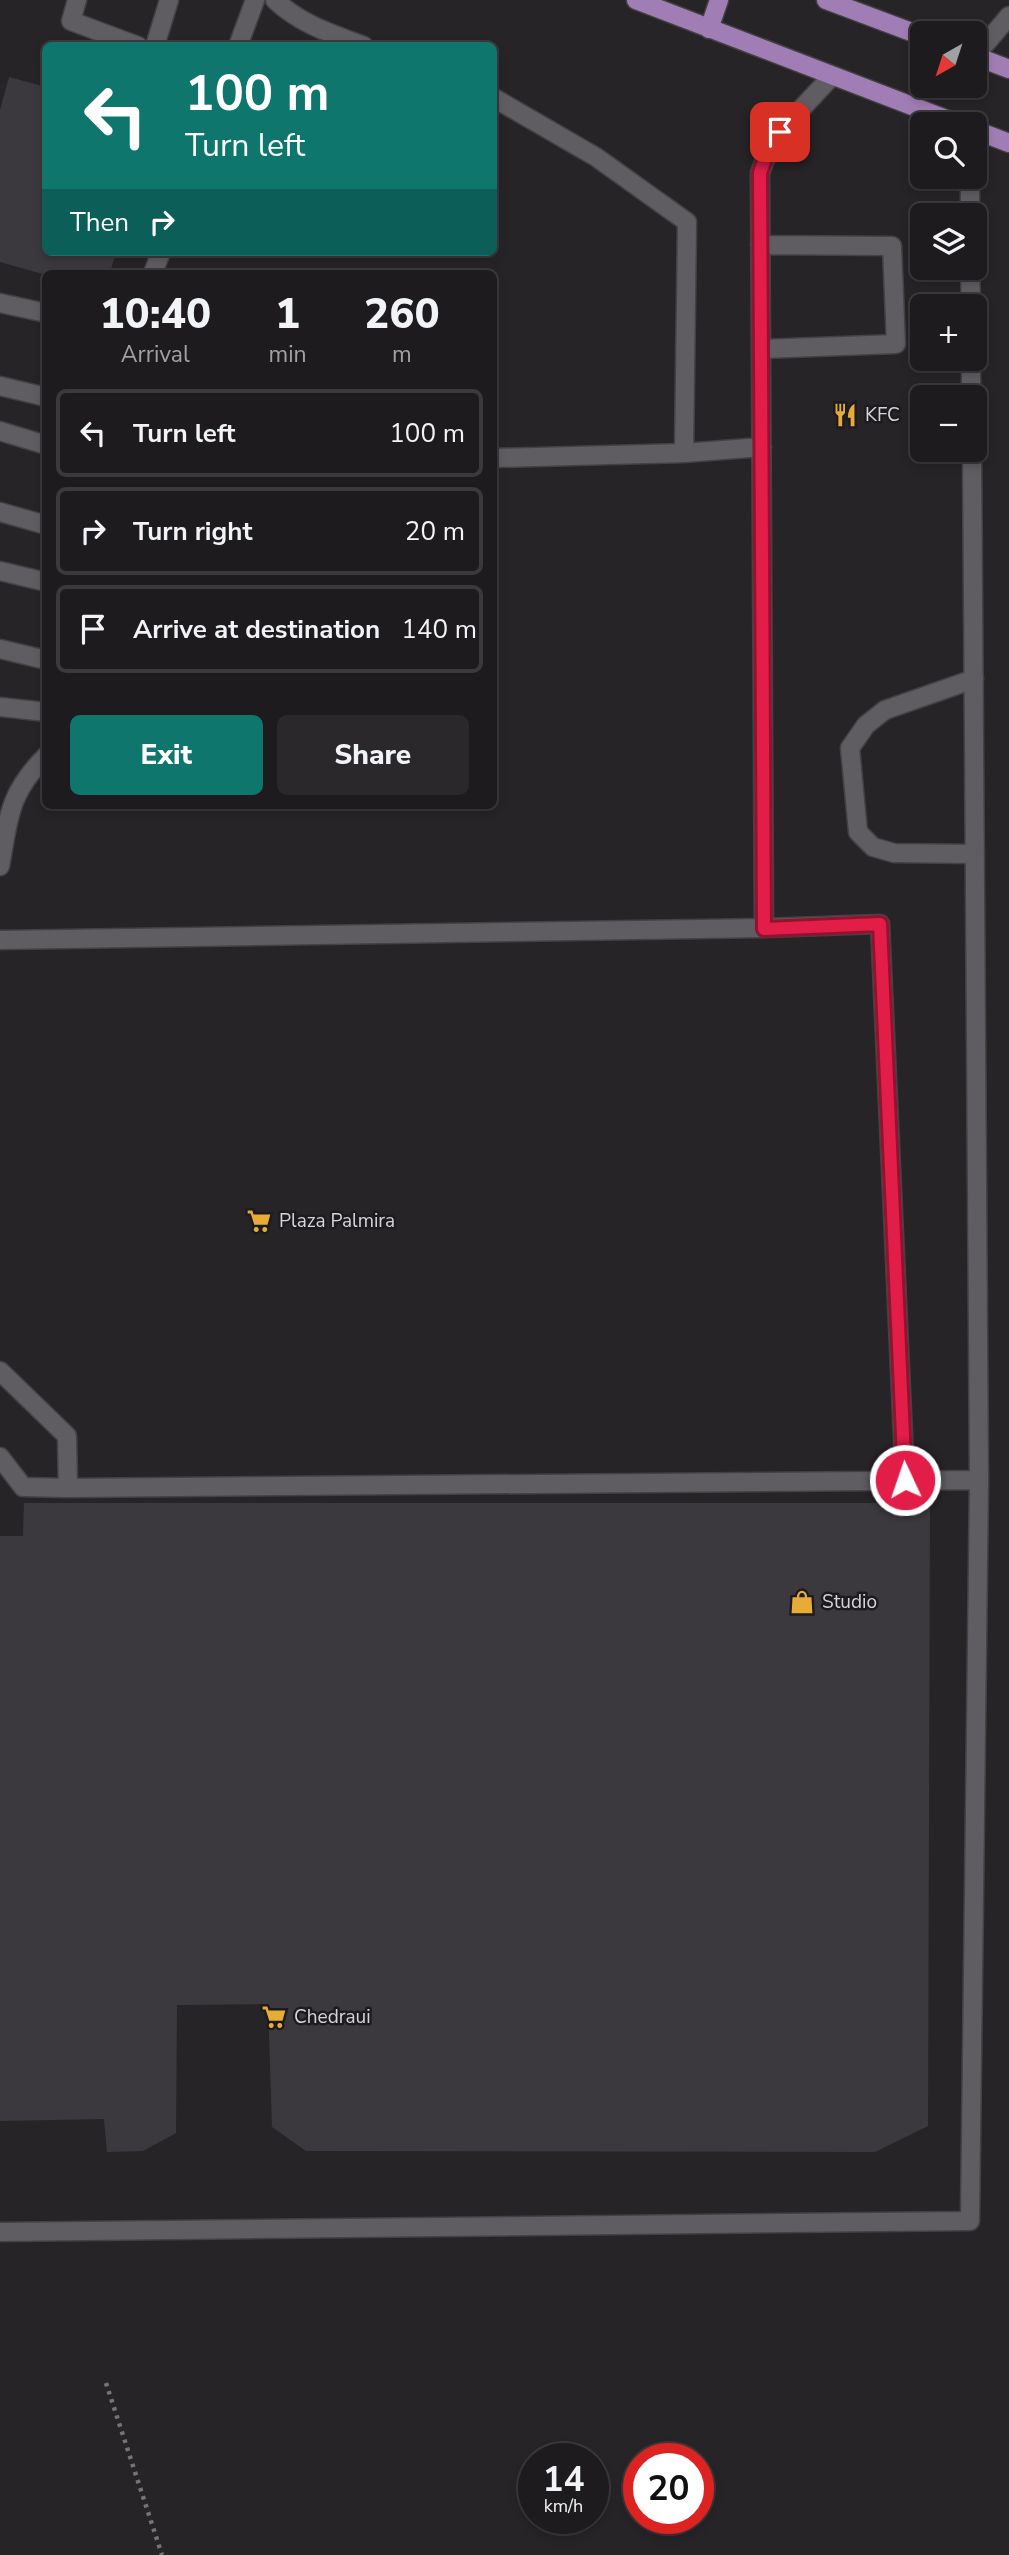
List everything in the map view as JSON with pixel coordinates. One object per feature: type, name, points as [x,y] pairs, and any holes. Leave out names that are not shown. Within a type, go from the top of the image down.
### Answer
[{"type":"main road","points":[[636,0],[927,112]]},
{"type":"main road","points":[[709,29],[719,0]]},
{"type":"main road","points":[[825,0],[910,32]]},
{"type":"main road","points":[[987,61],[1009,69]]},
{"type":"main road","points":[[987,135],[1009,143]]},
{"type":"street","points":[[77,0],[71,21],[127,42]]},
{"type":"street","points":[[156,42],[169,0]]},
{"type":"street","points":[[239,42],[255,0]]},
{"type":"street","points":[[275,0],[288,12],[322,30],[354,42]]},
{"type":"street","points":[[987,42],[1009,16]]},
{"type":"street","points":[[764,929],[760,173],[768,150],[832,76]]},
{"type":"street","points":[[497,100],[596,157],[687,222],[684,453]]},
{"type":"street","points":[[760,245],[892,246],[896,344],[761,349]]},
{"type":"street","points":[[0,303],[42,312]]},
{"type":"street","points":[[0,386],[42,396]]},
{"type":"street","points":[[0,431],[42,443]]},
{"type":"street","points":[[497,458],[684,453],[762,447]]},
{"type":"street","points":[[0,2232],[970,2221],[979,1480],[972,462]]},
{"type":"street","points":[[0,512],[42,524]]},
{"type":"street","points":[[0,571],[42,581]]},
{"type":"street","points":[[0,649],[42,659]]},
{"type":"street","points":[[974,679],[885,710],[866,725],[850,748],[858,832],[873,847],[894,853],[975,854]]},
{"type":"street","points":[[0,707],[42,712]]},
{"type":"street","points":[[0,866],[13,800],[24,777],[42,760]]},
{"type":"street","points":[[0,940],[764,929],[880,924],[905,1480]]},
{"type":"street","points":[[0,1371],[67,1436],[68,1488]]},
{"type":"street","points":[[0,1458],[23,1487],[979,1480]]},
{"type":"path","points":[[106,2383],[162,2555]]},
{"type":"building","points":[[9,77],[42,86],[42,256],[115,256],[111,270],[42,270],[42,274],[0,262],[0,110]]},
{"type":"building","points":[[24,1503],[930,1503],[928,2126],[875,2152],[306,2151],[272,2127],[268,2004],[177,2005],[176,2133],[143,2151],[107,2152],[104,2119],[0,2121],[0,1536],[23,1536]]},
{"type":"place","name":"KFC","points":[[845,415]]},
{"type":"place","name":"Plaza Palmira","points":[[259,1221]]},
{"type":"place","name":"Studio","points":[[802,1602]]},
{"type":"place","name":"Chedraui","points":[[274,2017]]},
{"type":"route","points":[[780,132],[768,150],[760,173],[764,929],[880,924],[905,1480]]}]
